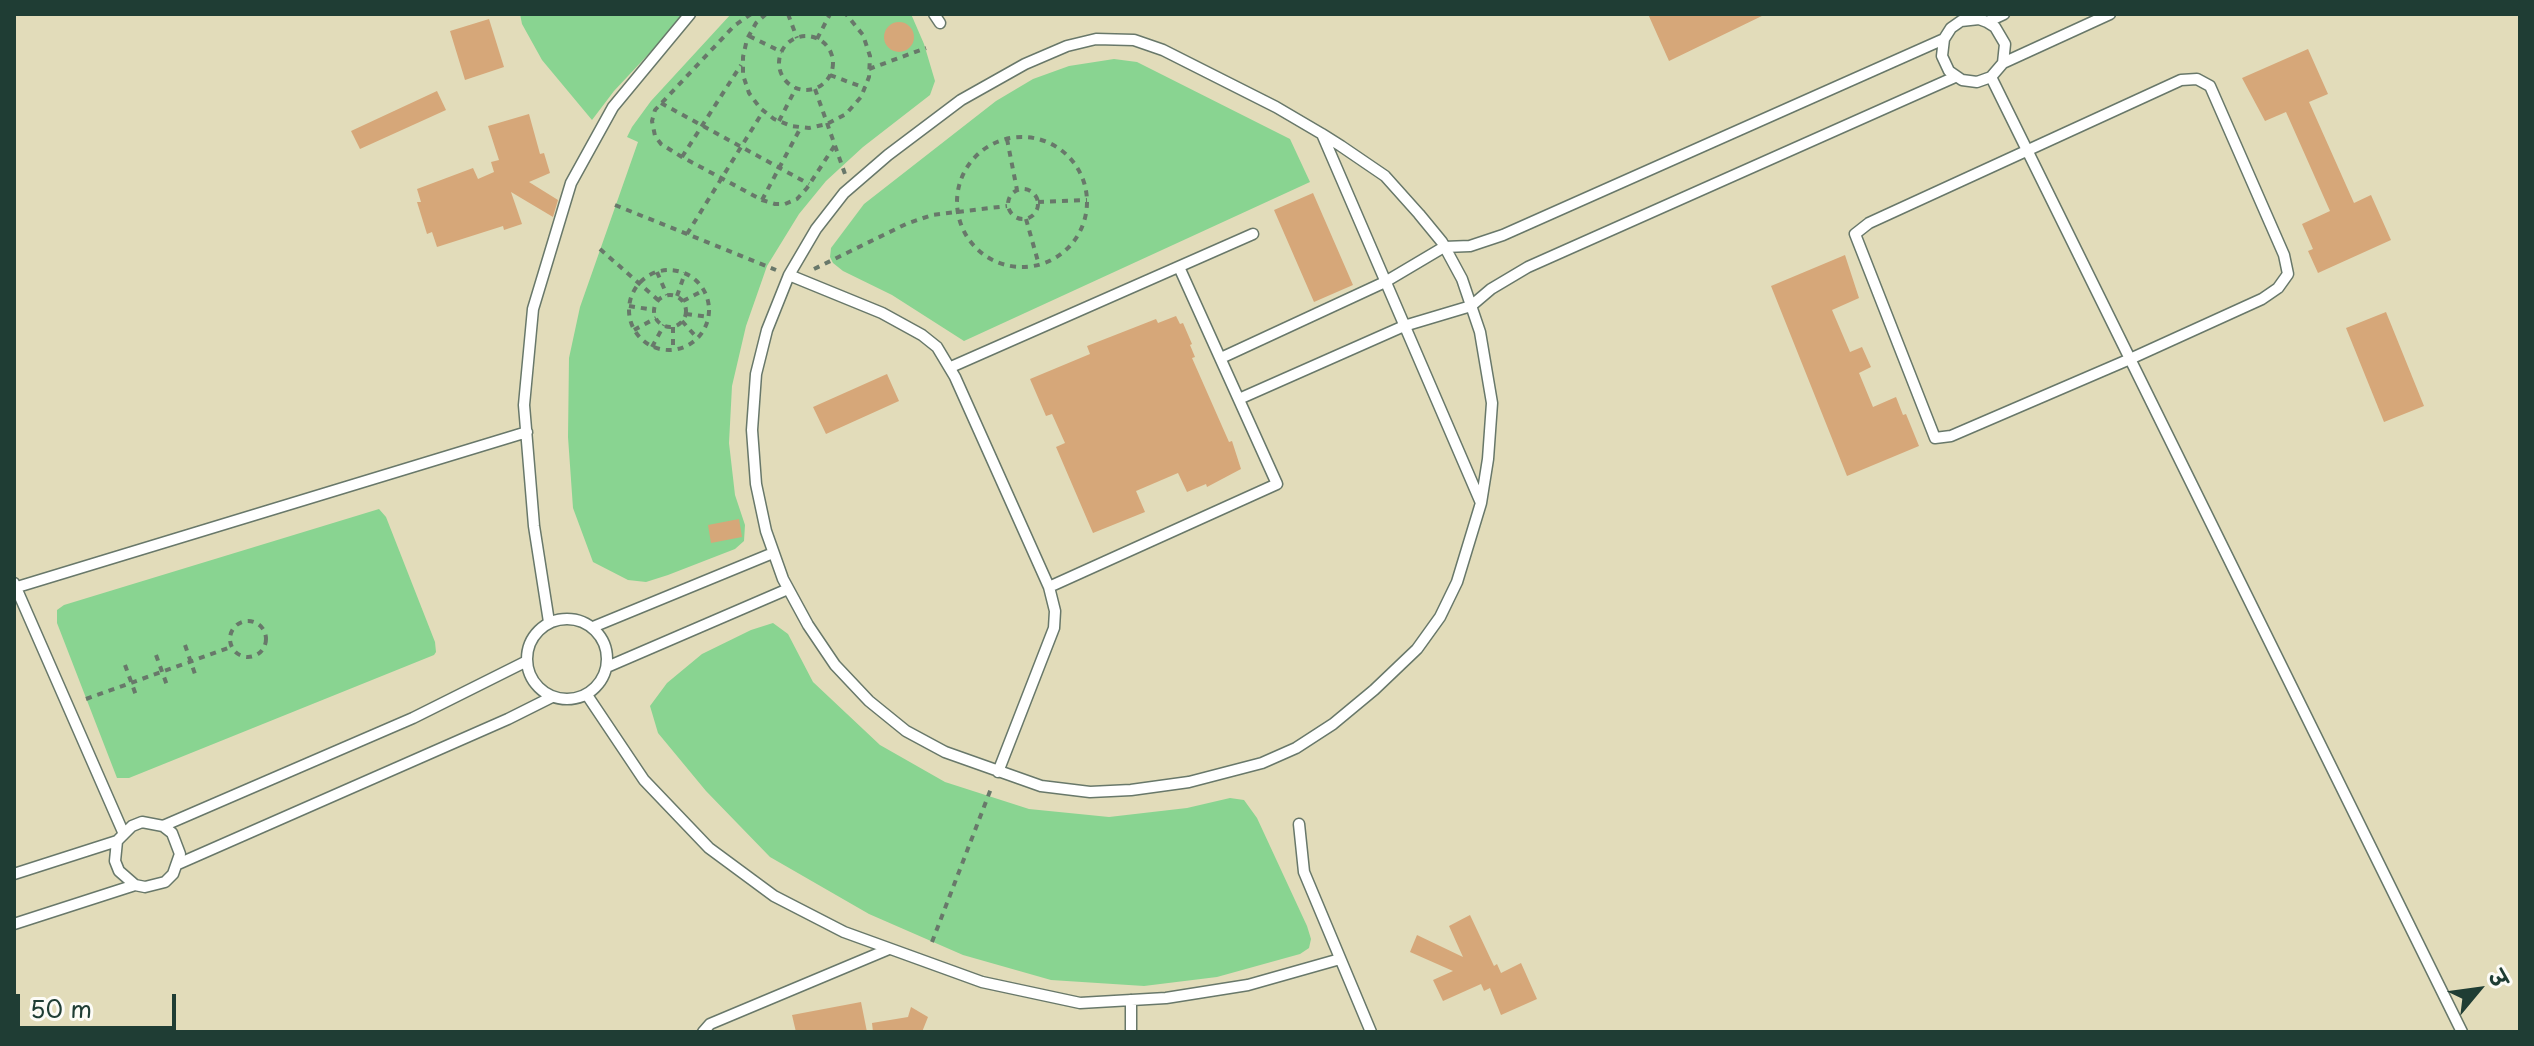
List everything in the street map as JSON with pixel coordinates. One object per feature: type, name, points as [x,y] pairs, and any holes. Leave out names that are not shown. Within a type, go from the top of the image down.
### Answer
[{"type":"lane","points":[[549,622],[534,526],[524,405],[533,309],[571,183],[613,107],[690,14]]},
{"type":"lane","points":[[1987,22],[2004,14]]},
{"type":"lane","points":[[2003,63],[2005,44],[1995,27],[1987,22],[1960,18],[1944,39],[1944,64],[1955,77],[1969,82],[1991,77],[2003,63],[2110,14]]},
{"type":"lane","points":[[1096,39],[1134,40],[1163,50],[1322,134],[1385,176],[1444,247],[1462,279],[1480,332],[1492,403],[1488,459],[1481,503],[1457,582],[1440,617],[1417,649],[1333,724],[1296,748],[1262,763],[1189,782],[1112,792],[1065,791],[998,772],[945,752],[906,731],[869,701],[835,665],[808,625],[773,553],[756,484],[752,430],[756,374],[767,330],[816,229],[850,188],[961,100],[1025,64],[1067,46],[1096,39]]},
{"type":"lane","points":[[1221,358],[1385,282],[1444,247],[1470,246],[1503,235],[1944,39]]},
{"type":"lane","points":[[1239,399],[1404,326],[1471,306],[1491,289],[1528,267],[1955,77]]},
{"type":"lane","points":[[1991,77],[2462,1032]]},
{"type":"lane","points":[[2197,79],[2210,86],[2284,255],[2288,274],[2278,288],[2262,299],[1951,436],[1935,438],[1855,234],[1869,223],[2029,152],[2181,80],[2197,79]]},
{"type":"lane","points":[[1322,134],[1481,503]]},
{"type":"lane","points":[[951,367],[1253,234]]},
{"type":"lane","points":[[1049,587],[1277,484],[1179,267]]},
{"type":"lane","points":[[793,276],[904,324],[937,347],[951,367],[1049,587],[1055,611],[1054,628],[998,772]]},
{"type":"lane","points":[[135,885],[119,871],[115,861],[120,836],[15,586],[527,432]]},
{"type":"lane","points":[[593,627],[773,553]]},
{"type":"lane","points":[[607,667],[788,589]]},
{"type":"lane","points":[[574,619],[593,627],[604,642],[607,667],[600,683],[587,695],[570,700],[552,697],[539,689],[529,675],[525,662],[531,640],[549,622],[574,619]]},
{"type":"lane","points":[[14,874],[120,836],[142,822],[163,826],[413,718],[525,662]]},
{"type":"lane","points":[[587,695],[644,780],[709,848],[774,896],[844,932],[982,982],[1080,1003],[1166,998],[1248,985],[1340,959]]},
{"type":"lane","points":[[14,924],[135,885],[156,886],[165,882],[178,864],[552,697]]},
{"type":"lane","points":[[1299,824],[1304,872],[1371,1032]]},
{"type":"lane","points":[[163,826],[177,843],[178,864]]},
{"type":"lane","points":[[703,1032],[710,1024],[889,949]]},
{"type":"lane","points":[[1131,1000],[1131,1032]]},
{"type":"path","points":[[751,14],[734,26],[655,110],[652,121],[655,136],[661,144],[682,157],[775,204],[797,199],[835,145]]},
{"type":"path","points":[[766,14],[756,23],[749,36],[743,75],[749,93],[764,110],[779,121],[801,127],[827,124],[846,114],[865,88],[870,56],[863,35],[846,14]]},
{"type":"path","points":[[788,14],[797,38]]},
{"type":"path","points":[[817,39],[830,14]]},
{"type":"path","points":[[749,36],[782,52]]},
{"type":"path","points":[[797,38],[817,39],[827,47],[833,63],[830,75],[822,86],[805,91],[796,88],[782,76],[779,68],[782,52],[788,43],[797,38]]},
{"type":"path","points":[[869,69],[926,48]]},
{"type":"path","points":[[682,157],[743,63]]},
{"type":"path","points":[[830,75],[865,88]]},
{"type":"path","points":[[779,121],[796,88]]},
{"type":"path","points":[[815,89],[850,188]]},
{"type":"path","points":[[661,103],[809,184]]},
{"type":"path","points":[[687,234],[764,110]]},
{"type":"path","points":[[762,200],[801,127]]},
{"type":"path","points":[[1021,137],[1042,140],[1062,150],[1077,166],[1086,186],[1087,200],[1082,229],[1070,247],[1054,260],[1039,265],[1013,267],[992,261],[975,248],[963,231],[957,210],[958,188],[966,168],[980,151],[1007,139],[1021,137]]},
{"type":"path","points":[[1007,139],[1017,190]]},
{"type":"path","points":[[1017,190],[1031,192],[1038,202],[1035,214],[1026,219],[1016,218],[1007,206],[1010,196],[1017,190]]},
{"type":"path","points":[[1038,202],[1087,200]]},
{"type":"path","points":[[615,205],[793,276],[932,215],[1007,206]]},
{"type":"path","points":[[1026,219],[1039,265]]},
{"type":"path","points":[[600,249],[658,300]]},
{"type":"path","points":[[671,270],[694,278],[704,290],[710,309],[703,333],[698,339],[687,347],[673,351],[652,347],[634,330],[629,306],[639,283],[657,272],[671,270]]},
{"type":"path","points":[[657,272],[667,295]]},
{"type":"path","points":[[677,296],[685,273]]},
{"type":"path","points":[[683,301],[704,290]]},
{"type":"path","points":[[667,295],[677,296],[683,301],[686,314],[673,327],[664,325],[656,318],[654,310],[658,300],[667,295]]},
{"type":"path","points":[[629,306],[654,310]]},
{"type":"path","points":[[686,314],[709,317]]},
{"type":"path","points":[[634,330],[656,318]]},
{"type":"path","points":[[682,321],[698,339]]},
{"type":"path","points":[[652,347],[664,325]]},
{"type":"path","points":[[673,327],[673,351]]},
{"type":"path","points":[[255,623],[264,631],[264,648],[255,656],[244,657],[231,647],[230,634],[237,624],[255,623]]},
{"type":"path","points":[[185,645],[196,677]]},
{"type":"path","points":[[86,699],[231,647]]},
{"type":"path","points":[[156,655],[168,688]]},
{"type":"path","points":[[125,665],[137,698]]},
{"type":"path","points":[[932,942],[998,772]]},
{"type":"shaded area","points":[[14,14],[2520,14],[2520,1032],[14,1032]]},
{"type":"green space","points":[[520,14],[686,14],[614,91],[592,120],[542,60],[522,24]]},
{"type":"green space","points":[[731,14],[911,14],[935,81],[930,95],[863,147],[826,181],[799,214],[767,266],[746,326],[732,386],[729,443],[735,495],[745,525],[744,541],[735,549],[668,575],[646,582],[628,580],[593,562],[573,508],[568,437],[569,358],[580,307],[638,142],[627,137],[651,101]]},
{"type":"green space","points":[[1114,59],[1137,62],[1290,139],[1310,182],[964,341],[892,295],[833,263],[831,248],[864,204],[996,101],[1033,79],[1069,66]]},
{"type":"green space","points":[[379,509],[386,517],[435,642],[434,655],[129,778],[117,778],[57,623],[57,610],[64,605]]},
{"type":"green space","points":[[773,623],[788,634],[813,682],[880,745],[945,782],[1029,809],[1109,817],[1187,808],[1230,798],[1244,800],[1257,818],[1307,926],[1311,939],[1309,948],[1300,954],[1217,977],[1144,986],[1051,980],[963,955],[869,914],[770,857],[706,791],[658,733],[650,706],[667,683],[702,654]]},
{"type":"building","points":[[1648,14],[1766,14],[1669,61]]},
{"type":"building","points":[[489,19],[504,67],[465,80],[450,31]]},
{"type":"building","points":[[899,22],[905,23],[913,31],[913,43],[905,51],[899,52],[893,51],[885,43],[884,37],[885,31],[893,23]]},
{"type":"building","points":[[2308,49],[2328,94],[2309,102],[2354,203],[2371,195],[2391,240],[2318,273],[2308,251],[2313,249],[2302,224],[2330,211],[2286,112],[2265,121],[2242,78]]},
{"type":"building","points":[[437,91],[446,110],[360,149],[351,131]]},
{"type":"building","points":[[529,114],[540,154],[544,153],[550,173],[529,182],[558,200],[553,217],[511,192],[522,224],[504,230],[503,226],[437,247],[432,232],[427,234],[417,202],[421,202],[417,189],[473,168],[478,179],[494,172],[491,162],[499,160],[488,126]]},
{"type":"building","points":[[1313,193],[1353,285],[1314,302],[1274,210]]},
{"type":"building","points":[[1845,255],[1859,298],[1832,310],[1850,352],[1862,347],[1871,367],[1859,373],[1873,407],[1896,397],[1919,446],[1847,476],[1771,286]]},
{"type":"building","points":[[2386,312],[2424,406],[2384,422],[2346,328]]},
{"type":"building","points":[[1176,316],[1180,324],[1183,323],[1192,344],[1195,357],[1192,358],[1229,442],[1232,441],[1241,469],[1207,487],[1206,484],[1187,492],[1178,473],[1136,491],[1145,512],[1093,533],[1056,447],[1065,443],[1052,414],[1046,416],[1030,379],[1090,354],[1087,346],[1156,319],[1158,323]]},
{"type":"building","points":[[887,374],[899,401],[826,434],[813,407]]},
{"type":"building","points":[[739,519],[742,537],[711,543],[708,525]]},
{"type":"building","points":[[1470,915],[1494,966],[1497,964],[1501,973],[1521,963],[1537,999],[1501,1015],[1490,988],[1484,991],[1481,984],[1443,1001],[1433,980],[1453,971],[1410,952],[1417,935],[1463,957],[1449,926]]},
{"type":"building","points":[[861,1002],[867,1032],[796,1032],[792,1015]]},
{"type":"building","points":[[911,1007],[928,1017],[922,1032],[873,1032],[872,1023],[908,1017]]}]
